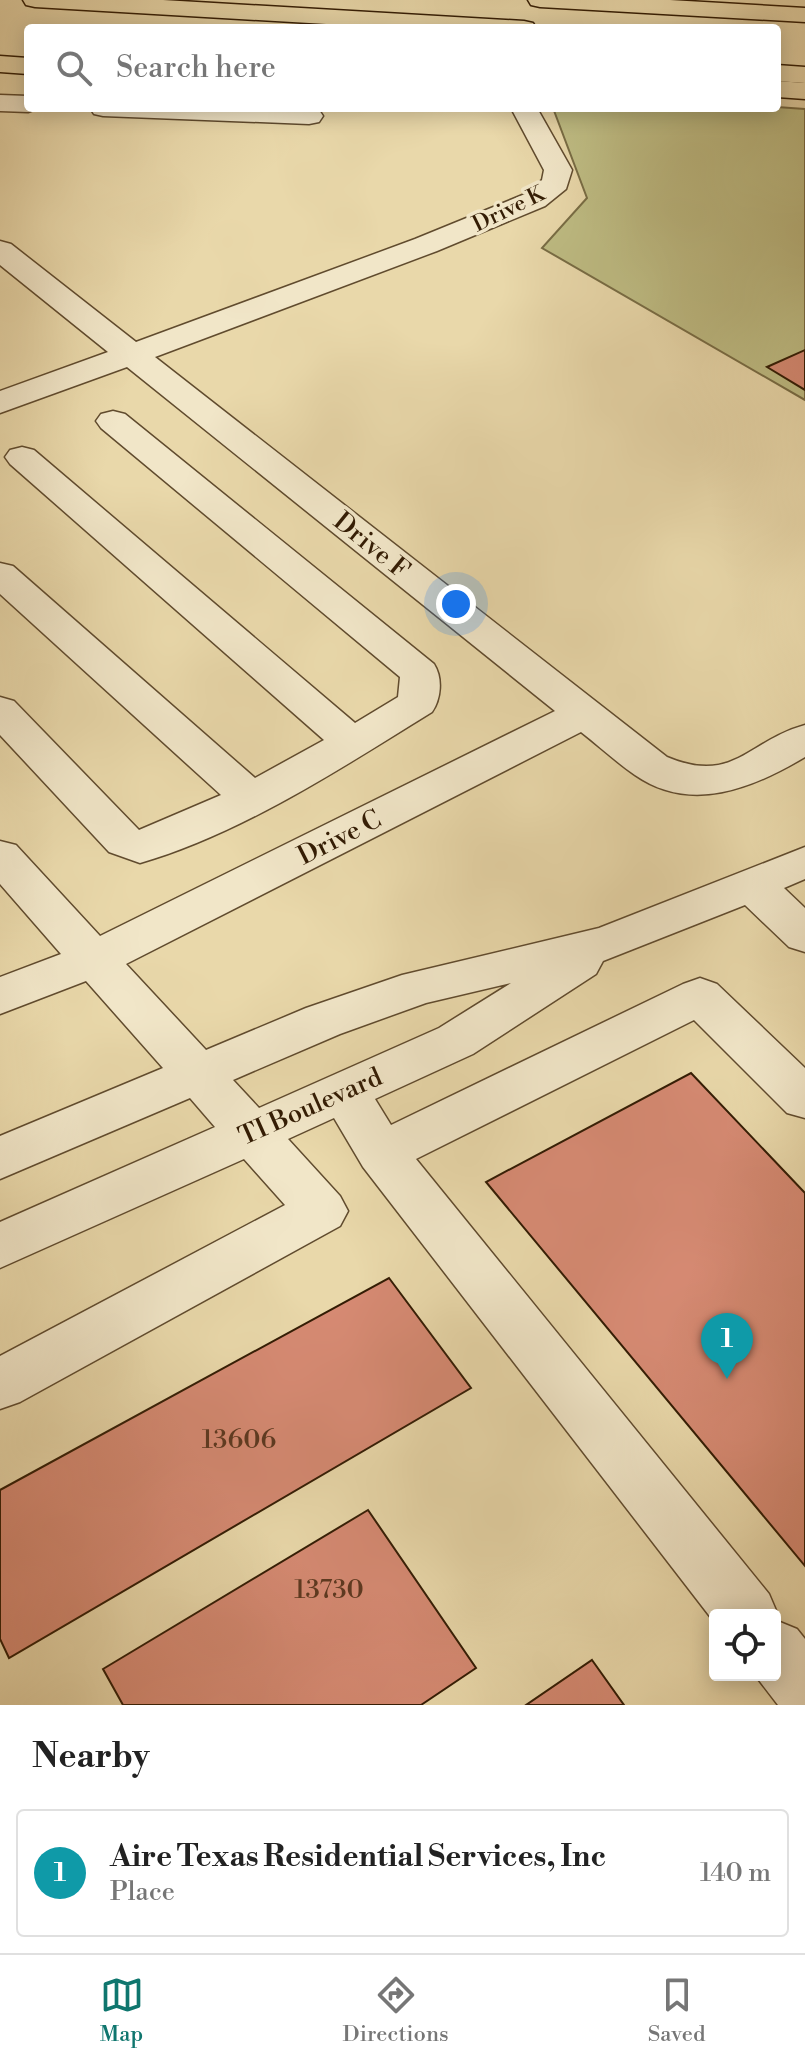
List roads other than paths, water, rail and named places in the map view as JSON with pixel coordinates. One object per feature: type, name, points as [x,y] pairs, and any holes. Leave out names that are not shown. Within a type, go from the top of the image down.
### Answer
[{"type":"main road","points":[[7,0],[158,24]]},
{"type":"main road","points":[[35,0],[454,24]]},
{"type":"main road","points":[[368,0],[409,3],[548,24]]},
{"type":"main road","points":[[540,0],[805,12]]},
{"type":"main road","points":[[653,0],[805,12]]},
{"type":"main road","points":[[0,64],[24,66]]},
{"type":"main road","points":[[781,73],[805,75]]},
{"type":"main road","points":[[781,89],[805,91]]},
{"type":"street","points":[[0,103],[24,104]]},
{"type":"street","points":[[206,112],[309,116]]},
{"type":"street","name":"Drive K","points":[[133,354],[426,245],[535,200],[556,183],[558,170],[526,112]]},
{"type":"street","name":"Drive F","points":[[0,250],[652,767],[680,779],[701,782],[751,768],[805,739]]},
{"type":"street","points":[[0,403],[133,354]]},
{"type":"street","points":[[0,710],[124,841],[140,848],[184,831],[250,797],[353,743],[418,703],[420,673],[113,421]]},
{"type":"street","points":[[7,453],[353,743]]},
{"type":"street","points":[[0,574],[250,797]]},
{"type":"street","name":"Drive C","points":[[0,996],[95,959],[583,714]]},
{"type":"street","points":[[0,856],[322,1211],[0,1384]]},
{"type":"street","name":"TI Boulevard","points":[[0,1158],[323,1021],[419,987],[609,943],[805,862]]},
{"type":"street","points":[[751,884],[805,935]]},
{"type":"street","name":"TI Boulevard","points":[[0,1246],[456,1041],[609,943]]},
{"type":"street","points":[[381,1153],[700,996],[805,1099]]},
{"type":"street","points":[[344,1091],[381,1153],[742,1609]]},
{"type":"street","points":[[781,1659],[805,1689]]},
{"type":"place","name":"Aire Texas Residential Services, Inc","points":[[727,1379]]}]
